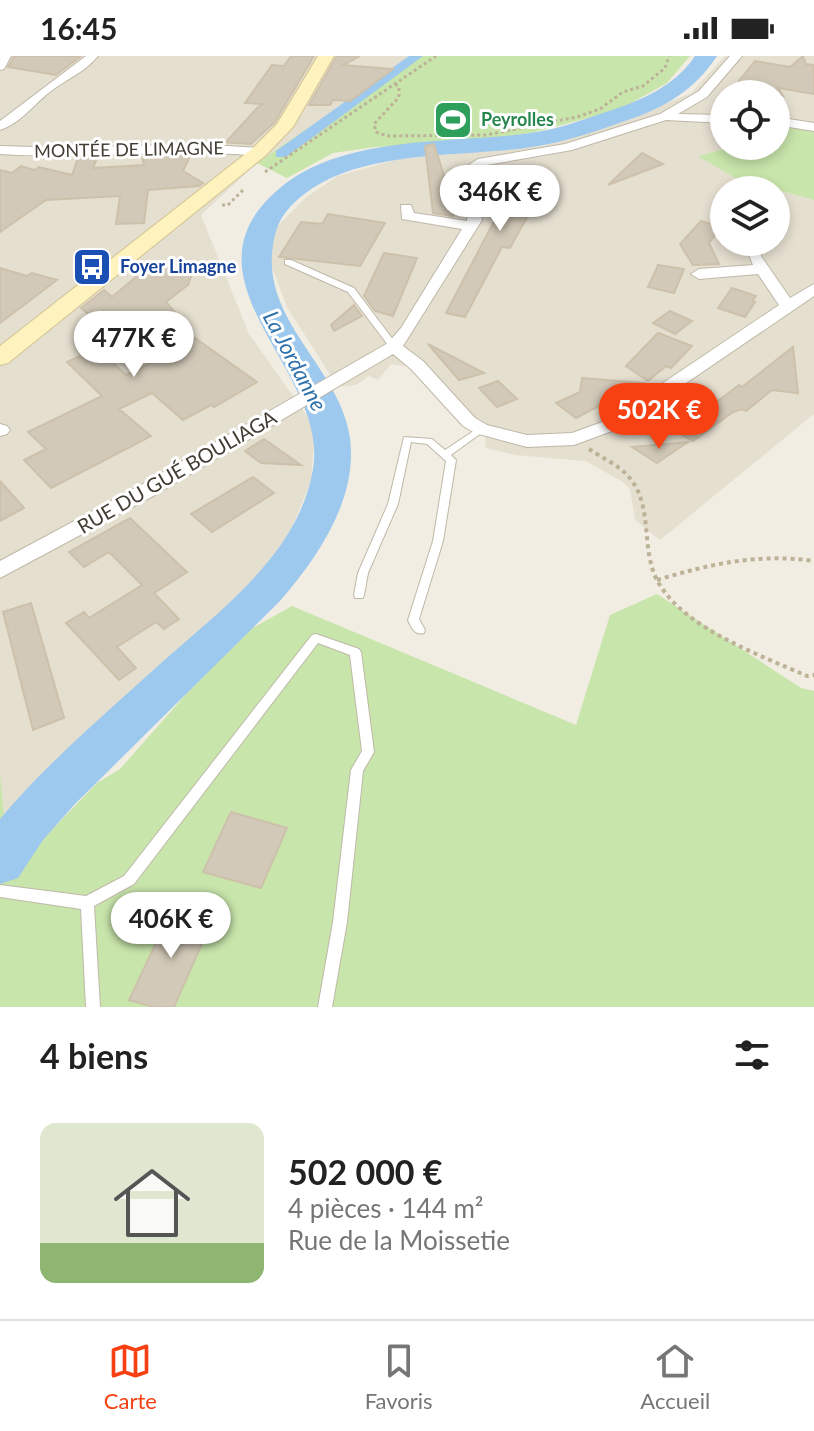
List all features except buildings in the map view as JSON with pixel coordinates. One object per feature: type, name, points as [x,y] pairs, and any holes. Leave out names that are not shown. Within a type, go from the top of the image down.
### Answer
[{"type":"main road","points":[[2,355],[259,152],[284,127],[326,56]]},
{"type":"street","points":[[0,67],[5,56]]},
{"type":"street","points":[[0,126],[11,121],[47,88],[85,66],[92,56]]},
{"type":"street","points":[[406,208],[407,216],[471,226],[476,212],[469,178],[475,167],[483,162],[578,144],[664,117],[703,94],[736,56]]},
{"type":"street","points":[[664,117],[710,119]]},
{"type":"street","points":[[790,123],[814,127]]},
{"type":"street","name":"MONTÉE DE LIMAGNE","points":[[0,150],[222,148],[259,152]]},
{"type":"street","name":"RUE DU GUÉ BOULIAGA","points":[[0,570],[148,490],[394,347],[408,330],[471,226]]},
{"type":"street","points":[[754,256],[788,307]]},
{"type":"street","points":[[699,274],[763,269]]},
{"type":"street","points":[[394,347],[417,365],[469,422],[481,429],[527,441],[574,439],[614,424],[814,289]]},
{"type":"lane","points":[[288,262],[351,290],[394,347]]},
{"type":"lane","points":[[445,454],[481,429]]},
{"type":"lane","points":[[359,595],[363,573],[393,504],[407,439],[429,441],[451,460],[438,541],[413,620],[420,630]]},
{"type":"lane","points":[[7,893],[87,903],[129,880],[316,638],[355,652],[368,752],[357,770],[340,922],[325,1007]]},
{"type":"lane","points":[[87,903],[93,1007]]},
{"type":"path","points":[[263,173],[436,56]]},
{"type":"path","points":[[395,84],[399,87],[399,97],[374,124],[376,132],[387,136],[486,135],[594,112],[623,92],[653,80],[669,63],[669,56]]},
{"type":"path","points":[[195,203],[228,205],[244,189]]},
{"type":"path","points":[[574,439],[628,476],[638,490],[651,564],[657,580],[682,608],[722,635],[807,676],[814,675]]},
{"type":"path","points":[[657,580],[742,556],[782,555],[814,561]]},
{"type":"shaded area","points":[[0,56],[413,56],[257,163],[201,215],[249,334],[315,427],[311,481],[281,554],[90,739],[4,816],[0,774]]},
{"type":"shaded area","points":[[725,56],[814,56],[814,131],[790,128],[790,80],[710,80],[710,153],[699,156],[732,176],[710,176],[710,256],[790,256],[790,193],[814,200],[814,414],[660,540],[635,520],[630,489],[623,482],[586,461],[515,455],[486,448],[485,437],[461,420],[410,367],[391,364],[378,380],[369,376],[356,385],[338,387],[287,307],[270,262],[276,228],[305,198],[338,176],[399,159],[542,146],[623,122],[691,93]]},
{"type":"green space","name":"Peyrolles","points":[[413,56],[690,56],[667,83],[619,110],[531,133],[459,143],[375,147],[333,153],[287,178],[257,163]]},
{"type":"green space","points":[[790,128],[814,131],[814,200],[790,193],[790,176],[732,176],[698,156],[710,153],[710,160],[790,160]]},
{"type":"green space","points":[[657,594],[801,688],[814,691],[814,1007],[0,1007],[0,774],[4,816],[40,842],[97,783],[120,769],[189,691],[249,630],[292,606],[576,725],[610,615]]},
{"type":"waterway","points":[[281,154],[417,56]]},
{"type":"waterway","name":"La Jordanne","points":[[0,861],[26,824],[58,790],[266,590],[303,543],[321,507],[332,467],[330,426],[320,402],[267,309],[259,285],[256,260],[261,233],[277,206],[301,185],[327,171],[355,162],[414,151],[532,140],[631,112],[679,86],[706,56]]},
{"type":"place","name":"Peyrolles","points":[[453,120]]},
{"type":"place","name":"Foyer Limagne","points":[[92,267]]}]
